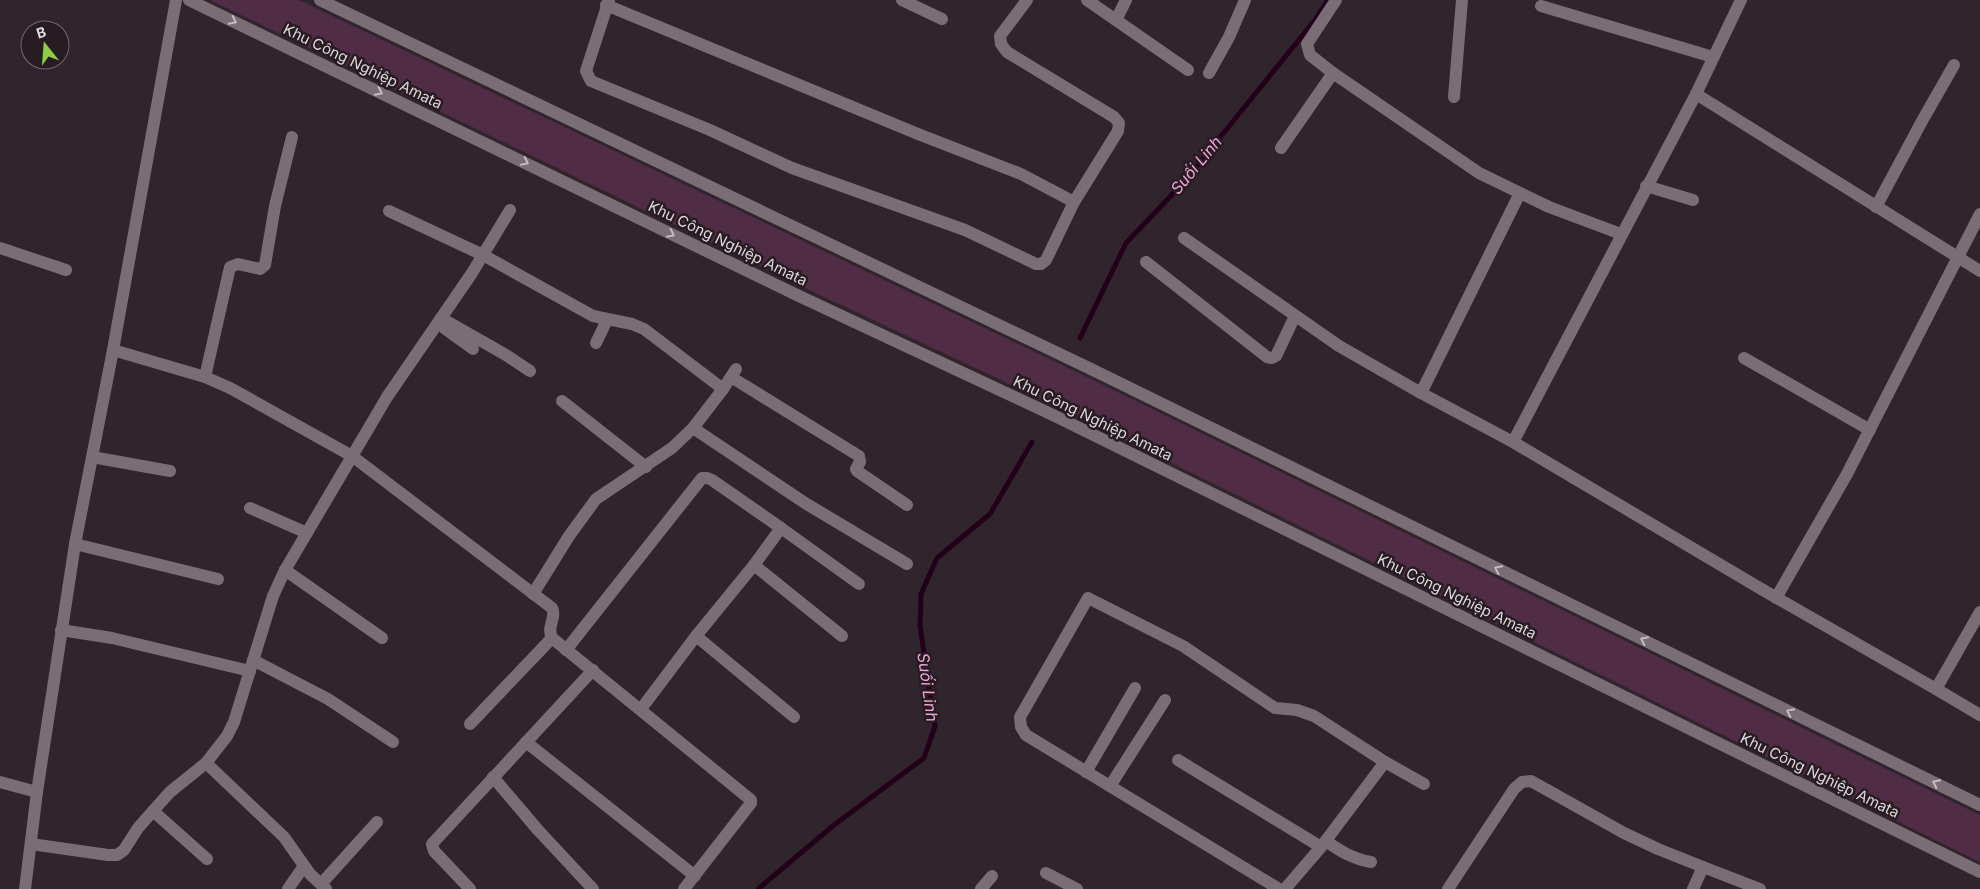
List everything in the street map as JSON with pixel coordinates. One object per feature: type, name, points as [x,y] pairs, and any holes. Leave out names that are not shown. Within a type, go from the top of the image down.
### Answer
[{"type":"street","points":[[26,889],[37,792],[75,544],[113,350],[176,0]]},
{"type":"street","name":"Khu Công Nghiệp Amata","points":[[189,0],[799,296],[1072,425],[1980,872]]},
{"type":"street","points":[[320,0],[1091,369],[1980,805]]},
{"type":"street","points":[[902,0],[942,19]]},
{"type":"street","points":[[1027,0],[1000,36],[1001,44],[1007,52],[1114,116],[1118,123],[1118,131],[1074,202],[1046,260],[1041,264],[1036,264],[964,230],[792,168],[710,130],[591,81],[586,71],[607,2],[918,134],[1020,174],[1074,202]]},
{"type":"street","points":[[1087,0],[1188,70]]},
{"type":"street","points":[[1116,20],[1126,0]]},
{"type":"street","points":[[1209,73],[1229,36],[1245,0]]},
{"type":"street","points":[[1336,0],[1307,44],[1310,55],[1333,74],[1479,173],[1549,207],[1621,234]]},
{"type":"street","points":[[1454,96],[1462,0]]},
{"type":"street","points":[[1513,442],[1696,94],[1712,57],[1741,0]]},
{"type":"street","points":[[1542,6],[1712,57]]},
{"type":"street","points":[[1876,207],[1954,65]]},
{"type":"street","points":[[1281,148],[1333,74]]},
{"type":"street","points":[[1696,94],[1980,271]]},
{"type":"street","points":[[205,377],[230,267],[238,264],[260,269],[265,265],[275,206],[292,137]]},
{"type":"street","points":[[1646,186],[1692,200]]},
{"type":"street","points":[[1421,393],[1520,193]]},
{"type":"street","points":[[31,844],[108,856],[117,855],[124,850],[138,828],[170,792],[206,763],[227,736],[234,722],[273,596],[285,570],[387,397],[439,322],[510,210]]},
{"type":"street","points":[[389,211],[483,254],[593,316],[632,324],[644,329],[723,390]]},
{"type":"street","points":[[1776,598],[1870,430],[1980,214]]},
{"type":"street","points":[[1184,238],[1338,346],[1513,442],[1776,598],[1980,715]]},
{"type":"street","points":[[0,248],[66,270]]},
{"type":"street","points":[[1146,262],[1266,357],[1272,358],[1276,356],[1295,316]]},
{"type":"street","points":[[596,343],[607,320]]},
{"type":"street","points":[[439,322],[473,349]]},
{"type":"street","points":[[439,322],[506,354],[530,370]]},
{"type":"street","points":[[113,350],[205,377],[230,388],[352,456],[552,608],[554,613],[550,626],[552,638],[751,800],[751,803],[684,889]]},
{"type":"street","points":[[1744,358],[1870,430]]},
{"type":"street","points":[[534,594],[569,536],[596,499],[672,448],[693,428],[723,390],[733,373],[859,456],[860,462],[856,469],[857,471],[907,505]]},
{"type":"street","points":[[562,401],[646,467]]},
{"type":"street","points":[[693,428],[805,503],[907,564]]},
{"type":"street","points":[[92,457],[170,471]]},
{"type":"street","points":[[566,650],[702,478],[712,480],[859,584]]},
{"type":"street","points":[[250,508],[307,533]]},
{"type":"street","points":[[641,709],[781,528]]},
{"type":"street","points":[[75,544],[218,579]]},
{"type":"street","points":[[754,564],[842,636]]},
{"type":"street","points":[[285,570],[382,638]]},
{"type":"street","points":[[1279,889],[1026,735],[1021,727],[1020,717],[1088,598],[1183,646],[1275,708],[1298,710],[1314,716],[1424,784]]},
{"type":"street","points":[[1936,689],[1980,612]]},
{"type":"street","points":[[61,630],[112,638],[252,666],[328,699],[393,742]]},
{"type":"street","points":[[696,636],[794,717]]},
{"type":"street","points":[[470,724],[552,638]]},
{"type":"street","points":[[470,889],[434,851],[432,844],[593,670]]},
{"type":"street","points":[[1086,772],[1135,688]]},
{"type":"street","points":[[1110,786],[1165,700]]},
{"type":"street","points":[[526,742],[695,876]]},
{"type":"street","points":[[1178,760],[1324,844],[1360,860],[1371,862]]},
{"type":"street","points":[[1285,889],[1324,844],[1386,762]]},
{"type":"street","points":[[206,763],[284,837],[304,866],[324,887],[377,822]]},
{"type":"street","points":[[493,777],[538,830],[593,889]]},
{"type":"street","points":[[1448,889],[1514,789],[1522,782],[1531,781],[1624,833],[1658,849],[1760,889]]},
{"type":"street","points":[[0,782],[37,792]]},
{"type":"street","points":[[153,811],[207,859]]},
{"type":"street","points":[[288,889],[304,866]]},
{"type":"street","points":[[1693,889],[1703,867]]},
{"type":"street","points":[[1046,873],[1077,889]]},
{"type":"street","points":[[981,889],[992,876]]},
{"type":"shaded area","points":[[210,0],[299,0],[1089,378],[1980,815],[1980,862],[1050,403],[805,288]]},
{"type":"waterway","name":"Suối Linh","points":[[1080,338],[1126,243],[1183,183],[1315,20],[1328,0]]},
{"type":"waterway","name":"Suối Linh","points":[[758,889],[834,825],[924,758],[935,726],[920,626],[921,594],[937,558],[990,514],[1032,442]]}]
